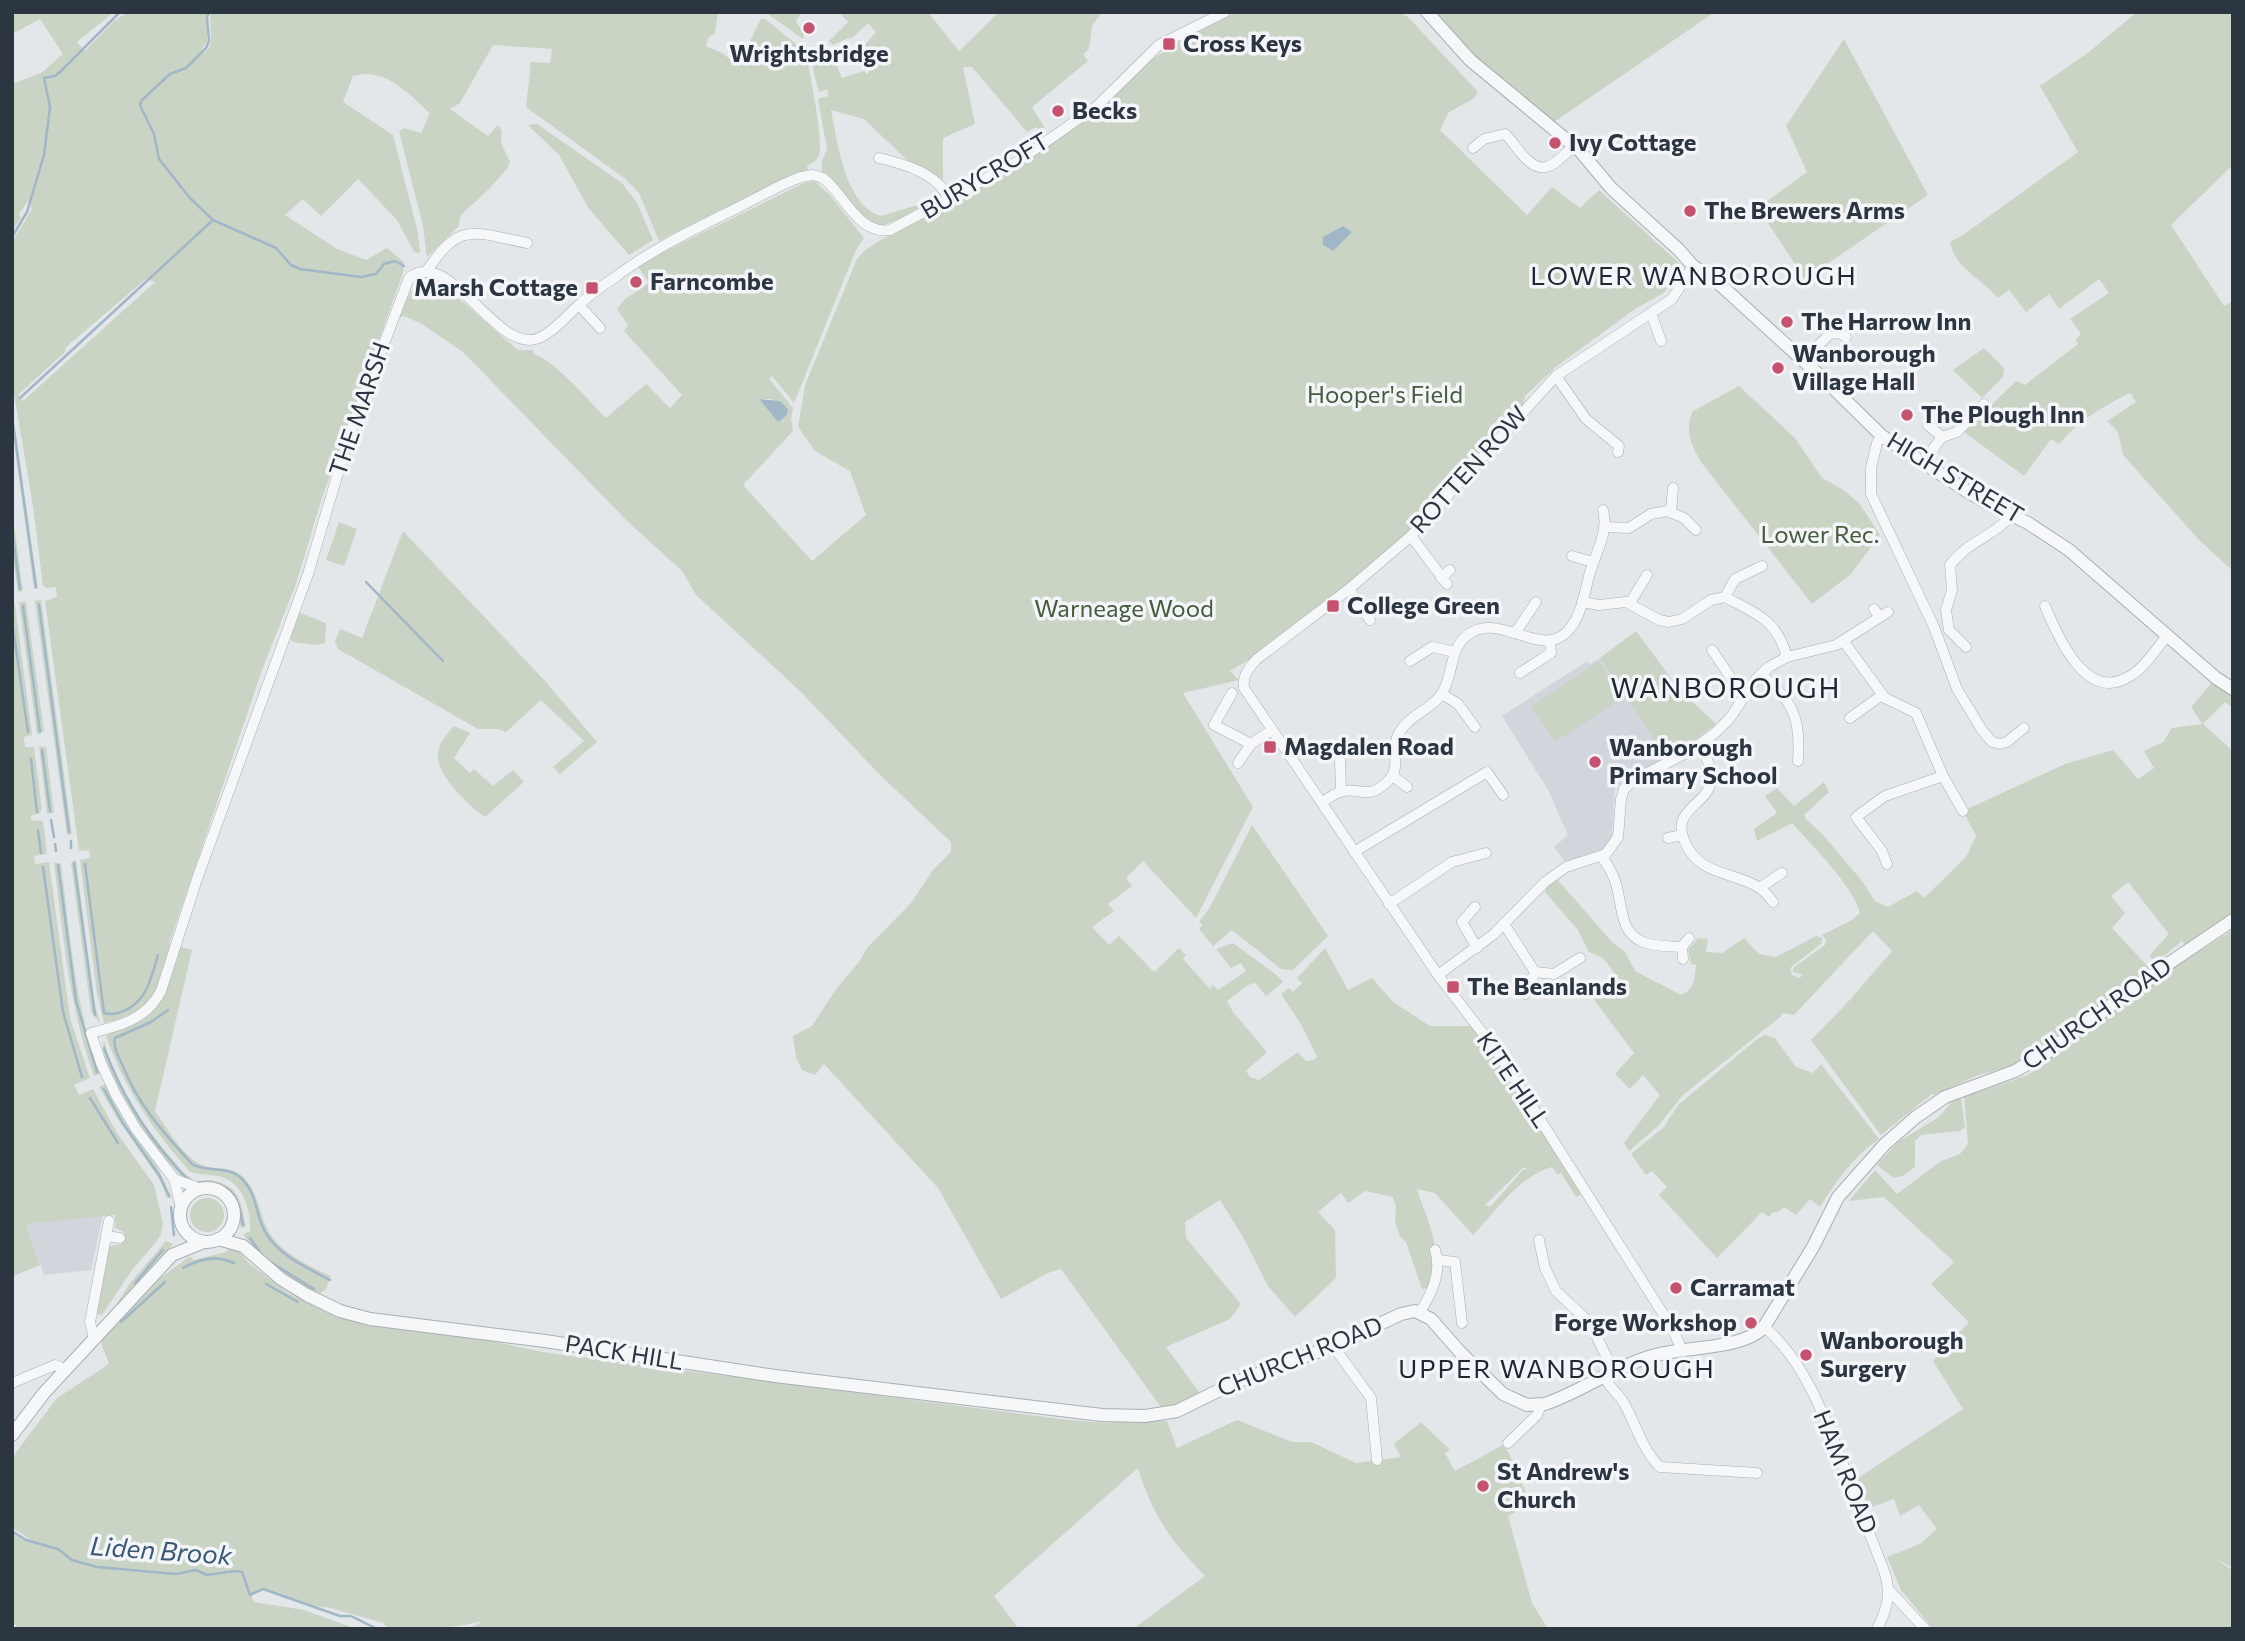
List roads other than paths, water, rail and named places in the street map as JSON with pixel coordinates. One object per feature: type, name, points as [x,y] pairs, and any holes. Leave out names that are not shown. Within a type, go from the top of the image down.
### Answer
[{"type":"street","name":"BURYCROFT","points":[[579,305],[658,248],[795,179],[818,176],[828,182],[863,223],[874,230],[886,231],[898,227],[1017,162],[1097,106],[1159,45],[1226,12]]},
{"type":"street","name":"HIGH STREET","points":[[1427,12],[1471,60],[1594,164],[1611,188],[1693,266],[1714,279],[1882,436],[1922,464],[1992,506],[2045,532],[2216,678],[2233,689]]},
{"type":"street","points":[[1472,148],[1484,139],[1505,134],[1527,161],[1541,168],[1554,164],[1574,146]]},
{"type":"street","points":[[879,158],[905,164],[938,183],[944,188],[949,200]]},
{"type":"street","name":"THE MARSH","points":[[174,1179],[124,1109],[107,1078],[92,1033],[125,1023],[143,1014],[156,1001],[161,991],[201,869],[307,574],[350,433],[406,282],[414,274],[426,272],[446,245],[462,234],[474,233],[527,243]]},
{"type":"street","name":"ROTTEN ROW","points":[[1244,676],[1257,659],[1349,589],[1411,536],[1556,376],[1672,299],[1693,266]]},
{"type":"street","points":[[426,272],[444,279],[470,298],[502,328],[523,339],[534,340],[546,334],[579,305],[600,328]]},
{"type":"street","points":[[1651,313],[1661,341]]},
{"type":"street","points":[[1803,360],[1830,334],[1839,333],[1846,337]]},
{"type":"street","points":[[1556,376],[1586,419],[1619,446],[1618,452]]},
{"type":"street","points":[[1922,464],[1942,437],[1957,432],[1984,404]]},
{"type":"street","points":[[1935,406],[1928,425],[1942,437]]},
{"type":"street","points":[[1882,436],[1877,443],[1871,468],[1871,494],[1930,617],[1957,689],[1992,742],[2007,742],[2024,728]]},
{"type":"street","points":[[1671,512],[1673,488]]},
{"type":"street","points":[[1322,803],[1341,791],[1372,792],[1382,787],[1392,776],[1396,739],[1400,731],[1441,694],[1455,652],[1467,635],[1485,627],[1495,627],[1535,640],[1550,641],[1572,626],[1578,617],[1606,527],[1603,510]]},
{"type":"street","points":[[1606,527],[1629,528],[1655,513],[1671,512],[1684,518],[1696,530]]},
{"type":"street","points":[[1966,647],[1949,630],[1946,610],[1952,590],[1950,565],[1967,547],[2001,528],[2012,515]]},
{"type":"street","points":[[1411,536],[1444,581],[1450,570]]},
{"type":"street","points":[[1572,556],[1593,562]]},
{"type":"street","points":[[1726,597],[1735,579],[1762,566]]},
{"type":"street","points":[[1630,603],[1647,575]]},
{"type":"street","points":[[1349,589],[1370,620]]},
{"type":"street","points":[[1581,602],[1599,605],[1630,603],[1659,620],[1674,622],[1687,617],[1712,600],[1726,597],[1767,620],[1779,635],[1787,657]]},
{"type":"street","points":[[1515,633],[1536,602]]},
{"type":"street","points":[[2045,606],[2074,662],[2087,676],[2098,680],[2117,681],[2130,676],[2167,636]]},
{"type":"street","points":[[1438,975],[1477,948],[1545,882],[1566,867],[1602,856],[1610,850],[1618,837],[1624,789],[1641,776],[1699,745],[1723,726],[1747,692],[1775,663],[1787,657],[1844,642],[1881,613]]},
{"type":"street","points":[[1520,673],[1551,653],[1550,641]]},
{"type":"street","points":[[1844,642],[1882,695],[1895,705],[1911,710],[1918,717],[1963,811]]},
{"type":"street","points":[[1410,661],[1432,647],[1455,652]]},
{"type":"street","points":[[1713,658],[1747,692]]},
{"type":"street","points":[[1762,674],[1792,707],[1798,761]]},
{"type":"street","name":"KITE HILL","points":[[1244,676],[1244,688],[1389,904],[1438,975],[1498,1053],[1672,1328],[1682,1350]]},
{"type":"street","points":[[1232,693],[1214,725],[1251,744]]},
{"type":"street","points":[[1441,694],[1458,704],[1475,727]]},
{"type":"street","points":[[1850,718],[1882,695]]},
{"type":"street","points":[[1238,763],[1251,744],[1272,730]]},
{"type":"street","points":[[1699,745],[1712,767],[1712,782],[1709,791],[1687,814],[1683,824],[1684,839],[1700,863],[1710,870],[1745,879],[1761,887],[1773,902]]},
{"type":"street","points":[[1340,760],[1341,791]]},
{"type":"street","points":[[1354,852],[1487,772],[1503,795]]},
{"type":"street","points":[[1392,776],[1407,787]]},
{"type":"street","points":[[1887,864],[1882,851],[1853,820],[1885,796],[1944,776]]},
{"type":"street","points":[[1668,838],[1684,839]]},
{"type":"street","points":[[1389,904],[1452,862],[1486,853]]},
{"type":"street","points":[[1602,856],[1616,883],[1624,921],[1630,933],[1652,945],[1685,943],[1683,959]]},
{"type":"street","points":[[1761,887],[1782,873]]},
{"type":"street","points":[[1475,908],[1462,922],[1477,948]]},
{"type":"street","name":"CHURCH ROAD","points":[[1764,1327],[1813,1247],[1838,1197],[1885,1144],[1916,1117],[1945,1097],[1971,1085],[2015,1071],[2045,1054],[2159,970],[2233,920]]},
{"type":"street","points":[[1504,924],[1535,972]]},
{"type":"street","points":[[1535,972],[1554,974],[1580,958]]},
{"type":"street","points":[[1525,995],[1535,972]]},
{"type":"street","points":[[12,1435],[65,1369],[173,1255],[218,1239],[228,1232],[233,1218],[231,1205],[223,1195],[174,1179]]},
{"type":"street","points":[[173,1255],[182,1227],[181,1206],[174,1179]]},
{"type":"street","points":[[181,1206],[189,1195],[201,1189]]},
{"type":"street","name":"PACK HILL","points":[[233,1218],[243,1246]]},
{"type":"street","points":[[94,1338],[90,1322],[109,1221]]},
{"type":"street","points":[[182,1227],[191,1237],[204,1242]]},
{"type":"street","points":[[106,1236],[120,1238]]},
{"type":"street","name":"PACK HILL","points":[[218,1239],[243,1246],[296,1289],[333,1308],[363,1318],[545,1341],[775,1376],[1026,1407]]},
{"type":"street","points":[[1539,1240],[1545,1268],[1556,1292],[1582,1313],[1594,1329],[1609,1374],[1610,1389],[1625,1404],[1658,1465],[1666,1468],[1757,1473]]},
{"type":"street","points":[[1462,1323],[1455,1262],[1436,1255],[1434,1289],[1420,1312],[1431,1319],[1503,1394],[1527,1405],[1541,1405],[1560,1398],[1650,1356],[1734,1342],[1757,1334],[1764,1327]]},
{"type":"street","name":"CHURCH ROAD","points":[[1026,1407],[1122,1416],[1170,1413],[1234,1383],[1334,1346],[1401,1314],[1420,1312]]},
{"type":"street","name":"HAM ROAD","points":[[1764,1327],[1800,1371],[1834,1439],[1888,1580],[1889,1590]]},
{"type":"street","points":[[1334,1346],[1371,1398],[1377,1460]]},
{"type":"street","points":[[12,1383],[57,1364],[65,1369]]},
{"type":"street","points":[[1508,1443],[1537,1415],[1541,1405]]},
{"type":"street","points":[[1877,1629],[1887,1607],[1889,1590]]},
{"type":"street","points":[[1889,1590],[1925,1629]]},
{"type":"water","points":[[1343,226],[1352,232],[1333,251],[1323,245],[1323,237]]},
{"type":"water","points":[[759,399],[780,401],[788,409],[787,415],[778,422]]},
{"type":"waterway","name":"Liden Brook","points":[[12,237],[27,212],[44,155],[50,107],[44,78],[55,76],[61,71],[120,12]]},
{"type":"waterway","name":"Liden Brook","points":[[209,12],[209,41],[206,48],[186,68],[170,74],[140,105],[154,134],[159,159],[189,197],[213,220],[276,248],[291,265],[300,269],[361,277],[376,274],[384,264],[395,261],[404,266]]},
{"type":"waterway","points":[[20,398],[213,220]]},
{"type":"waterway","points":[[12,416],[36,587]]},
{"type":"waterway","points":[[12,530],[20,589]]},
{"type":"waterway","points":[[366,582],[443,661]]},
{"type":"waterway","points":[[39,605],[69,832]]},
{"type":"waterway","points":[[23,606],[40,732]]},
{"type":"waterway","points":[[12,621],[28,732]]},
{"type":"waterway","points":[[42,750],[50,811]]},
{"type":"waterway","points":[[31,759],[37,812]]},
{"type":"waterway","points":[[51,820],[54,837]]},
{"type":"waterway","points":[[38,830],[41,853]]},
{"type":"waterway","points":[[71,841],[71,848]]},
{"type":"waterway","points":[[55,844],[56,851]]},
{"type":"waterway","points":[[74,863],[95,1015]]},
{"type":"waterway","points":[[85,864],[104,1013],[121,1012],[137,1003],[147,989],[158,955]]},
{"type":"waterway","points":[[58,865],[76,1001],[97,1072]]},
{"type":"waterway","points":[[43,867],[63,1012],[82,1077]]},
{"type":"waterway","points":[[168,1010],[151,1022],[115,1038],[116,1051],[128,1079],[161,1129],[192,1164],[224,1170],[242,1179],[252,1194],[261,1223],[273,1243],[300,1264],[330,1280]]},
{"type":"waterway","points":[[104,1048],[124,1093],[141,1121],[160,1148],[190,1180]]},
{"type":"waterway","points":[[104,1089],[122,1122],[159,1175],[169,1196]]},
{"type":"waterway","points":[[90,1098],[118,1143]]},
{"type":"waterway","points":[[197,1183],[218,1185],[231,1192],[238,1205],[243,1225]]},
{"type":"waterway","points":[[171,1207],[174,1235]]},
{"type":"waterway","points":[[250,1238],[261,1254]]},
{"type":"waterway","points":[[135,1283],[163,1250]]},
{"type":"waterway","points":[[183,1268],[208,1259],[234,1263]]},
{"type":"waterway","points":[[272,1263],[314,1289]]},
{"type":"waterway","points":[[121,1322],[165,1282]]},
{"type":"waterway","points":[[266,1284],[298,1302]]},
{"type":"waterway","name":"Liden Brook","points":[[12,1531],[26,1540],[58,1549],[72,1560],[97,1567],[176,1574],[196,1570],[207,1575],[242,1572],[250,1595],[263,1589],[340,1616],[351,1616],[377,1629]]},
{"type":"place","name":"Wrightsbridge","points":[[809,28]]},
{"type":"place","name":"Cross Keys","points":[[1169,44]]},
{"type":"place","name":"Becks","points":[[1058,111]]},
{"type":"place","name":"Ivy Cottage","points":[[1555,143]]},
{"type":"place","name":"The Brewers Arms","points":[[1690,211]]},
{"type":"place","name":"Farncombe","points":[[636,282]]},
{"type":"place","name":"Marsh Cottage","points":[[592,288]]},
{"type":"place","name":"The Harrow Inn","points":[[1787,322]]},
{"type":"place","name":"Wanborough Village Hall","points":[[1778,368]]},
{"type":"place","name":"The Plough Inn","points":[[1907,415]]},
{"type":"place","name":"College Green","points":[[1333,606]]},
{"type":"place","name":"Magdalen Road","points":[[1270,747]]},
{"type":"place","name":"Wanborough Primary School","points":[[1595,762]]},
{"type":"place","name":"The Beanlands","points":[[1453,987]]},
{"type":"place","name":"Carramat","points":[[1676,1288]]},
{"type":"place","name":"Forge Workshop","points":[[1751,1323]]},
{"type":"place","name":"Wanborough Surgery","points":[[1806,1355]]},
{"type":"place","name":"St Andrew's Church","points":[[1483,1486]]},
{"type":"district","name":"LOWER WANBOROUGH","points":[[1694,276]]},
{"type":"district","name":"WANBOROUGH","points":[[1726,688]]},
{"type":"district","name":"UPPER WANBOROUGH","points":[[1557,1369]]},
{"type":"park label","name":"Hooper's Field","points":[[1385,395]]},
{"type":"park label","name":"Lower Rec.","points":[[1820,535]]},
{"type":"park label","name":"Warneage Wood","points":[[1124,609]]}]
